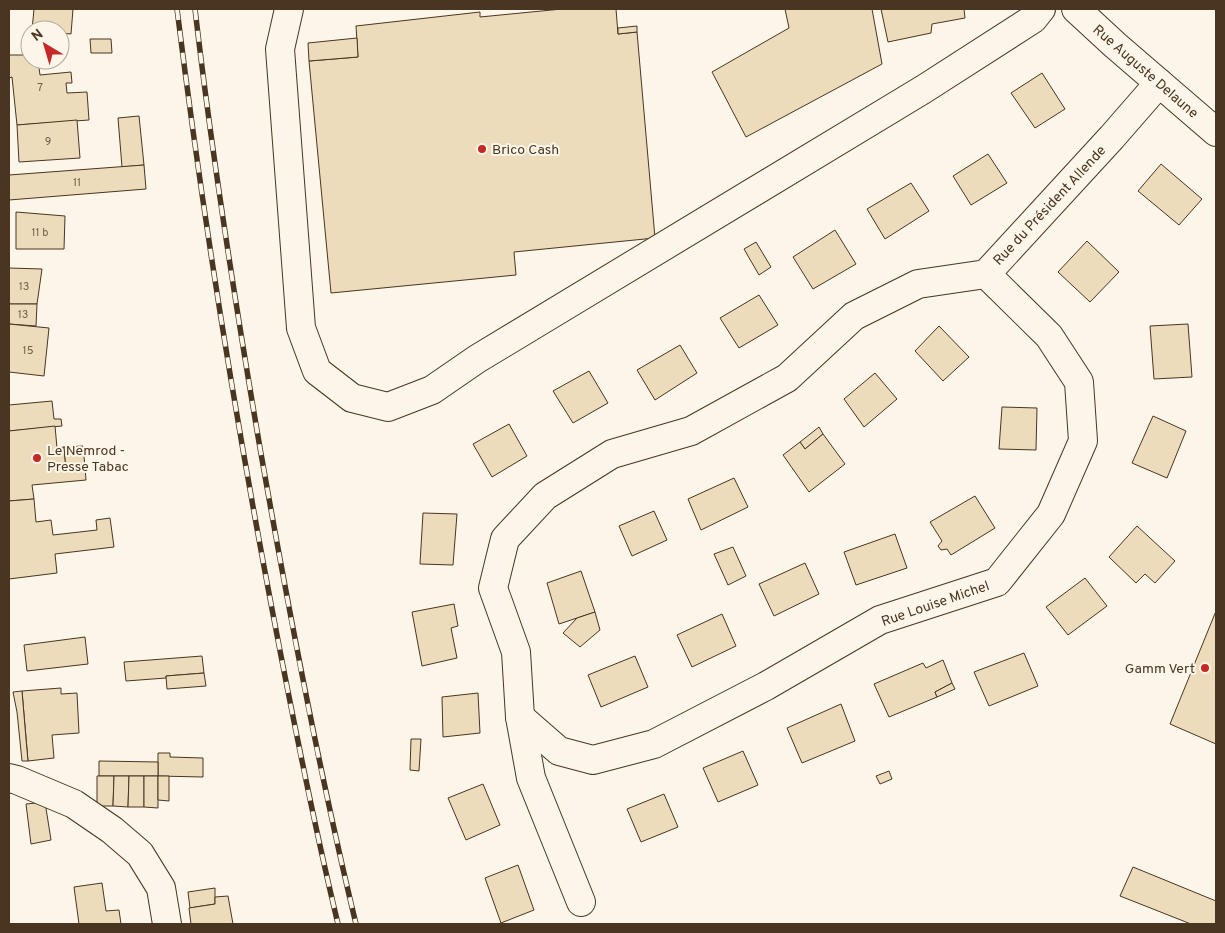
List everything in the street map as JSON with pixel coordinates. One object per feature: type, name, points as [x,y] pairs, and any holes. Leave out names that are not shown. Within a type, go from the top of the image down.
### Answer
[{"type":"street","points":[[289,9],[280,49],[301,328],[317,371],[352,398],[388,407],[432,390],[477,359],[924,89],[1033,19],[1041,9]]},
{"type":"street","name":"Rue Auguste Delaune","points":[[1076,9],[1216,132]]},
{"type":"street","name":"Rue du Président Allende","points":[[581,902],[530,778],[520,717],[516,652],[493,588],[505,538],[545,496],[612,454],[691,431],[787,378],[854,316],[918,284],[986,274],[1159,83]]},
{"type":"street","name":"Rue Louise Michel","points":[[520,717],[559,751],[592,760],[654,744],[766,686],[880,620],[997,582],[1051,514],[1083,441],[1079,382],[1049,336],[986,274]]},
{"type":"street","points":[[9,778],[74,804],[112,830],[140,854],[161,888],[167,924]]},
{"type":"building","points":[[34,9],[73,9],[71,34],[70,20],[33,20]]},
{"type":"building","name":"Brico Cash","points":[[562,9],[616,9],[618,34],[637,32],[655,238],[514,252],[516,275],[331,293],[309,61],[358,57],[356,26],[480,12],[480,17]]},
{"type":"building","points":[[785,9],[872,9],[882,64],[746,137],[712,72],[789,28]]},
{"type":"building","points":[[881,9],[964,9],[965,18],[932,24],[931,33],[888,42]]},
{"type":"building","points":[[637,26],[637,32],[618,34],[618,28]]},
{"type":"building","points":[[357,38],[358,57],[309,61],[308,43]]},
{"type":"building","points":[[90,39],[111,39],[112,53],[91,53]]},
{"type":"building","points":[[9,55],[20,55],[20,70],[39,70],[40,75],[71,72],[72,83],[66,83],[67,93],[87,92],[89,120],[17,125],[12,77],[9,78]]},
{"type":"building","points":[[1042,73],[1065,109],[1035,128],[1011,93]]},
{"type":"building","points":[[139,116],[144,165],[122,167],[118,118]]},
{"type":"building","points":[[77,120],[80,158],[19,162],[17,125]]},
{"type":"building","points":[[988,154],[1007,183],[971,205],[953,176]]},
{"type":"building","points":[[1161,164],[1202,199],[1179,225],[1138,191]]},
{"type":"building","points":[[144,165],[146,189],[9,200],[9,175]]},
{"type":"building","points":[[911,183],[929,211],[885,239],[867,209]]},
{"type":"building","points":[[16,212],[65,216],[64,249],[16,249]]},
{"type":"building","points":[[835,230],[856,264],[813,289],[793,257]]},
{"type":"building","points":[[1087,241],[1119,272],[1090,302],[1058,272]]},
{"type":"building","points":[[756,242],[771,267],[759,275],[744,249]]},
{"type":"building","points":[[9,268],[42,269],[37,304],[9,304]]},
{"type":"building","points":[[759,295],[778,325],[739,348],[720,318]]},
{"type":"building","points":[[9,304],[37,304],[36,326],[9,324]]},
{"type":"building","points":[[9,324],[49,328],[44,376],[9,372]]},
{"type":"building","points":[[1188,324],[1192,377],[1154,379],[1150,326]]},
{"type":"building","points":[[939,326],[969,357],[943,381],[915,351]]},
{"type":"building","points":[[680,345],[697,373],[655,400],[637,370]]},
{"type":"building","points":[[589,371],[608,403],[573,423],[553,391]]},
{"type":"building","points":[[875,373],[897,399],[864,427],[844,399]]},
{"type":"building","points":[[52,401],[54,419],[61,419],[62,426],[9,431],[9,405]]},
{"type":"building","points":[[1002,407],[1037,408],[1036,450],[999,449]]},
{"type":"building","points":[[1153,416],[1186,431],[1167,478],[1132,463]]},
{"type":"building","points":[[509,424],[527,456],[492,477],[473,444]]},
{"type":"building","name":"Le Nemrod - Presse Tabac","points":[[55,426],[57,448],[64,447],[66,469],[85,467],[86,480],[32,485],[34,499],[9,501],[9,431]]},
{"type":"building","points":[[819,427],[823,434],[805,449],[800,442]]},
{"type":"building","points":[[823,434],[845,464],[809,492],[783,455],[800,442],[805,449]]},
{"type":"building","points":[[83,446],[85,467],[66,469],[64,447]]},
{"type":"building","points":[[734,478],[748,507],[701,530],[688,499]]},
{"type":"building","points":[[975,496],[995,528],[951,555],[947,549],[941,550],[938,546],[942,541],[930,522]]},
{"type":"building","points":[[34,499],[36,522],[51,520],[53,535],[97,530],[96,520],[110,518],[114,547],[55,554],[57,573],[9,579],[9,501]]},
{"type":"building","points":[[654,511],[667,540],[632,556],[619,526]]},
{"type":"building","points":[[423,513],[457,514],[453,565],[420,564]]},
{"type":"building","points":[[1137,526],[1175,561],[1155,583],[1145,574],[1136,583],[1109,557]]},
{"type":"building","points":[[895,534],[907,568],[856,585],[844,552]]},
{"type":"building","points":[[733,547],[746,576],[728,585],[714,554]]},
{"type":"building","points":[[805,563],[819,594],[774,616],[759,584]]},
{"type":"building","points":[[581,571],[595,612],[559,624],[547,583]]},
{"type":"building","points":[[1085,578],[1107,606],[1068,635],[1046,607]]},
{"type":"building","points":[[454,604],[458,626],[451,628],[457,658],[422,666],[412,612]]},
{"type":"building","name":"Gamm Vert","points":[[1216,611],[1216,744],[1170,724]]},
{"type":"building","points":[[595,612],[600,630],[580,647],[563,633],[577,618]]},
{"type":"building","points":[[722,614],[736,646],[692,667],[677,635]]},
{"type":"building","points":[[85,637],[88,664],[27,671],[24,645]]},
{"type":"building","points":[[1024,653],[1038,686],[989,706],[974,672]]},
{"type":"building","points":[[202,656],[204,673],[126,681],[124,662]]},
{"type":"building","points":[[635,656],[648,687],[601,707],[588,675]]},
{"type":"building","points":[[943,660],[952,683],[935,692],[937,697],[889,717],[874,684],[923,663],[926,668]]},
{"type":"building","points":[[204,673],[206,686],[167,689],[166,676]]},
{"type":"building","points":[[952,683],[955,689],[937,697],[935,692]]},
{"type":"building","points":[[61,688],[61,694],[77,693],[79,733],[52,735],[54,758],[28,761],[22,691]]},
{"type":"building","points":[[22,691],[28,761],[22,761],[13,692]]},
{"type":"building","points":[[478,693],[480,733],[443,737],[442,697]]},
{"type":"building","points":[[841,704],[855,741],[802,763],[787,728]]},
{"type":"building","points":[[411,739],[421,739],[419,771],[410,770]]},
{"type":"building","points":[[743,751],[758,785],[718,802],[703,768]]},
{"type":"building","points":[[158,753],[170,753],[170,757],[203,758],[203,777],[158,776]]},
{"type":"building","points":[[99,761],[158,762],[158,776],[99,776]]},
{"type":"building","points":[[889,771],[892,779],[880,784],[876,776]]},
{"type":"building","points":[[97,776],[114,776],[113,806],[97,806]]},
{"type":"building","points":[[114,776],[129,776],[128,807],[113,806]]},
{"type":"building","points":[[129,776],[144,776],[144,807],[128,807]]},
{"type":"building","points":[[144,776],[158,776],[158,808],[144,807]]},
{"type":"building","points":[[158,776],[169,776],[169,801],[158,800]]},
{"type":"building","points":[[483,784],[500,825],[466,840],[448,798]]},
{"type":"building","points":[[664,794],[678,827],[641,842],[627,809]]},
{"type":"building","points":[[45,802],[51,840],[31,844],[26,804]]},
{"type":"building","points":[[518,865],[534,910],[501,923],[485,878]]},
{"type":"building","points":[[1133,867],[1216,901],[1216,924],[1191,924],[1120,896]]},
{"type":"building","points":[[102,883],[106,911],[119,910],[121,924],[79,924],[74,887]]},
{"type":"building","points":[[215,888],[215,904],[190,908],[188,892]]},
{"type":"building","points":[[228,896],[233,924],[191,924],[189,908],[215,904],[215,897]]},
{"type":"railway","points":[[177,9],[208,235],[245,460],[295,727],[338,924]]},
{"type":"railway","points":[[195,9],[224,229],[260,448],[304,687],[356,924]]},
{"type":"place","name":"Brico Cash","points":[[482,149]]},
{"type":"place","name":"Le Nemrod - Presse Tabac","points":[[37,458]]},
{"type":"place","name":"Gamm Vert","points":[[1205,668]]}]
